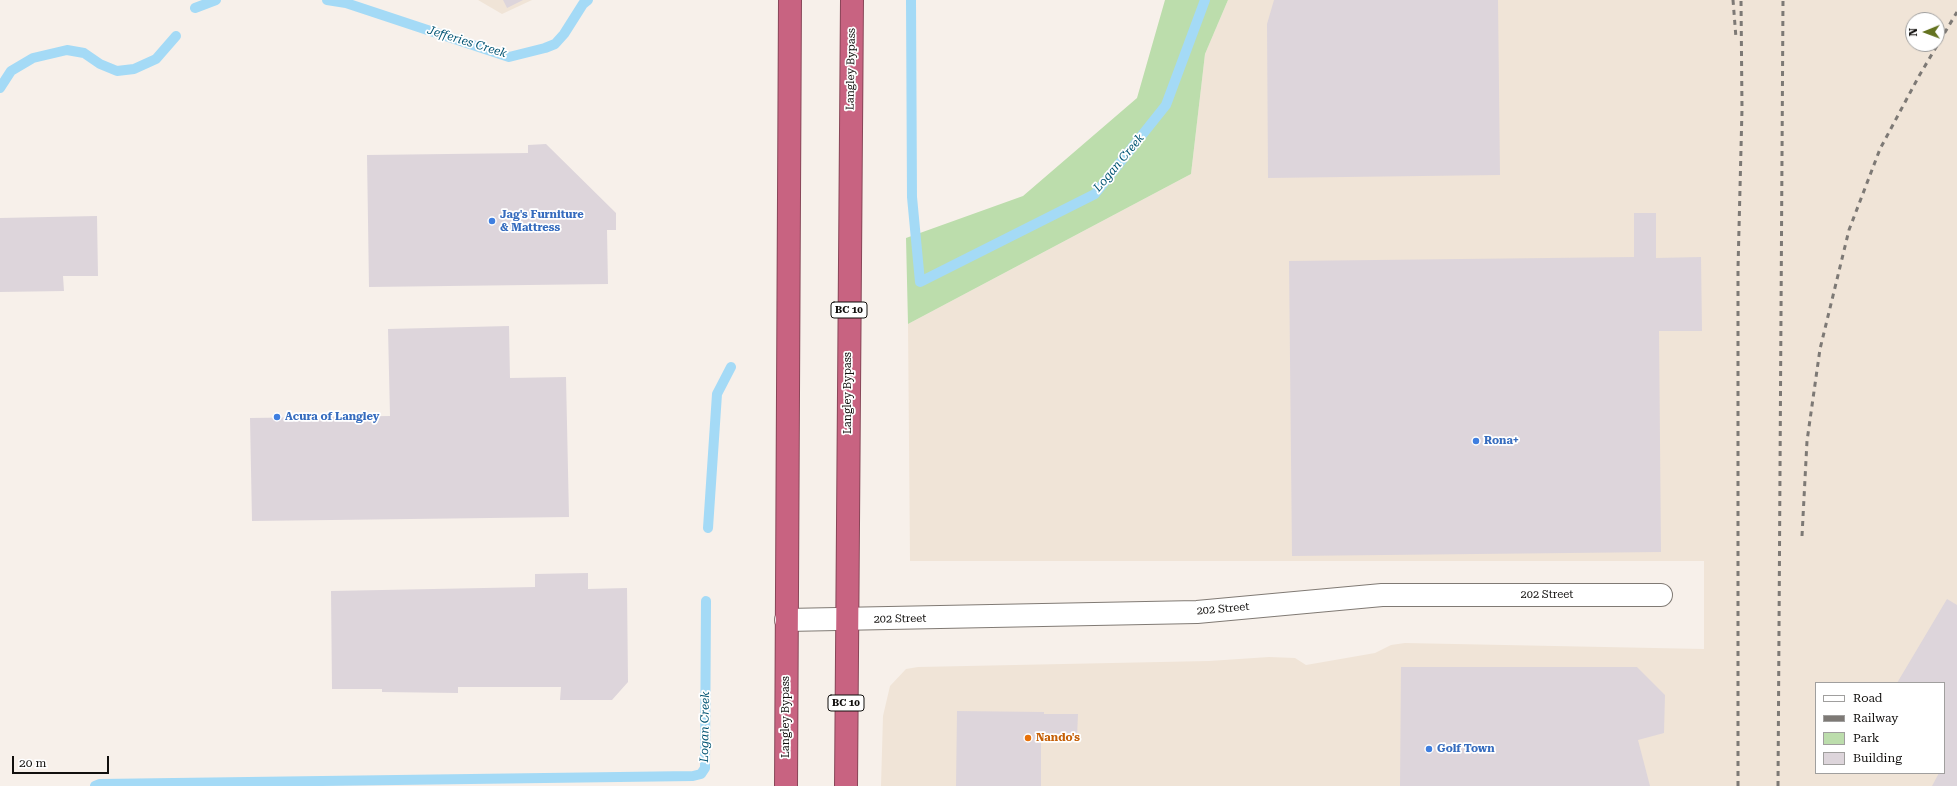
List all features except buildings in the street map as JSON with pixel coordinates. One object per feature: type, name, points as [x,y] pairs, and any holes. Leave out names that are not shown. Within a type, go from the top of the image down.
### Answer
[{"type":"highway","name":"Langley Bypass","points":[[786,786],[790,0]]},
{"type":"highway","name":"Langley Bypass","points":[[846,786],[852,0]]},
{"type":"street","name":"202 Street","points":[[786,620],[1197,612],[1382,595],[1661,594]]},
{"type":"shaded area","points":[[478,0],[532,0],[502,14]]},
{"type":"shaded area","points":[[1228,0],[1957,0],[1957,786],[881,786],[883,716],[890,686],[906,669],[918,667],[1209,661],[1269,657],[1295,658],[1306,665],[1375,653],[1391,645],[1405,643],[1704,649],[1704,561],[910,561],[908,324],[1191,174],[1205,54]]},
{"type":"green space","points":[[1165,0],[1228,0],[1205,54],[1191,174],[908,324],[906,238],[1023,196],[1137,98]]},
{"type":"waterway","name":"Jefferies Creek","points":[[195,8],[216,0]]},
{"type":"waterway","name":"Jefferies Creek","points":[[327,0],[346,3],[509,57],[555,44],[564,34],[583,4],[588,0]]},
{"type":"waterway","name":"Logan Creek","points":[[911,0],[912,197],[920,282],[1095,194],[1166,105],[1205,0]]},
{"type":"waterway","name":"Jefferies Creek","points":[[0,88],[11,71],[33,58],[67,50],[84,53],[100,64],[117,71],[134,69],[156,59],[176,36]]},
{"type":"waterway","name":"Logan Creek","points":[[708,528],[717,394],[731,367]]},
{"type":"waterway","name":"Logan Creek","points":[[95,786],[100,784],[693,776],[701,774],[705,768],[706,601]]},
{"type":"railway","points":[[1733,0],[1736,38]]},
{"type":"railway","points":[[1738,786],[1738,268],[1742,109],[1741,0]]},
{"type":"railway","points":[[1778,786],[1783,0]]},
{"type":"railway","points":[[1802,536],[1807,441],[1820,349],[1849,230],[1880,149],[1919,76],[1957,12]]},
{"type":"place","name":"Jag's Furniture & Mattress","points":[[492,221]]},
{"type":"place","name":"Acura of Langley","points":[[277,417]]},
{"type":"place","name":"Rona+","points":[[1476,441]]},
{"type":"place","name":"Nando's","points":[[1028,738]]},
{"type":"place","name":"Golf Town","points":[[1429,749]]}]
